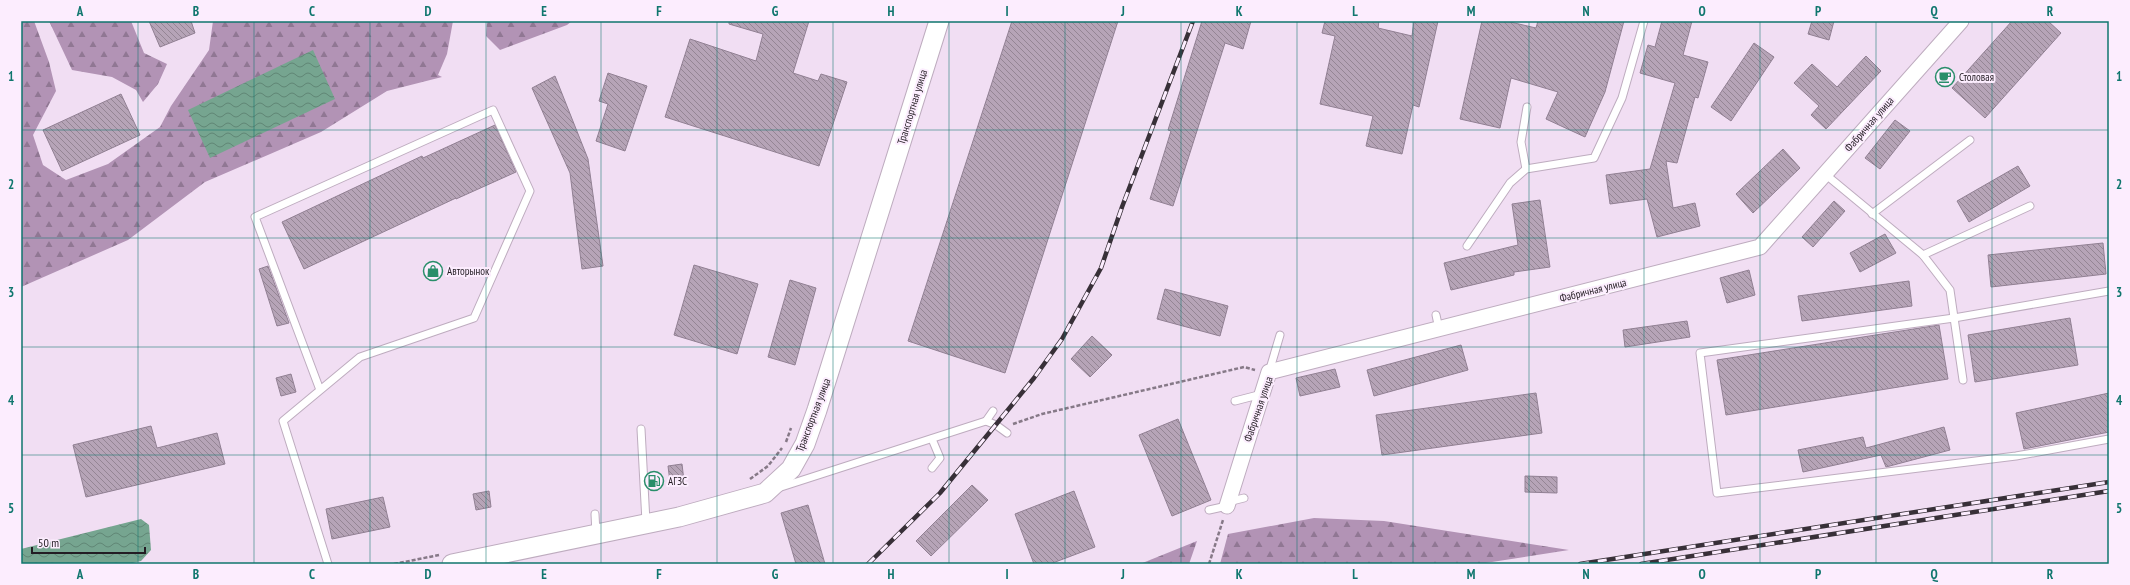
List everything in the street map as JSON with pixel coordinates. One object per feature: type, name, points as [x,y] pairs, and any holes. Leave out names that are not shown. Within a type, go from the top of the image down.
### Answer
[{"type":"street","name":"Транспортная улица","points":[[446,559],[597,538],[646,524],[679,518],[765,493],[791,469],[805,444],[812,423],[939,21]]},
{"type":"street","name":"Фабричная улица","points":[[1228,504],[1269,372],[1438,322],[1760,247],[1961,21]]},
{"type":"lane","points":[[1467,246],[1510,183],[1526,169],[1594,158],[1622,98],[1644,21]]},
{"type":"lane","points":[[1526,169],[1521,142],[1527,107]]},
{"type":"lane","points":[[320,390],[255,217],[493,110],[530,191],[474,318],[360,357],[320,390],[283,420],[328,564]]},
{"type":"lane","points":[[1872,214],[1970,140]]},
{"type":"lane","points":[[1825,174],[1923,255],[1950,290],[1963,380]]},
{"type":"lane","points":[[1923,255],[2030,206]]},
{"type":"lane","points":[[2109,291],[1954,318],[1700,353],[1717,493],[2016,456],[2109,439]]},
{"type":"lane","points":[[1269,372],[1280,335]]},
{"type":"lane","points":[[1235,401],[1262,394]]},
{"type":"lane","points":[[765,493],[986,421],[993,411]]},
{"type":"lane","points":[[986,421],[996,425],[1006,432]]},
{"type":"lane","points":[[641,429],[646,524]]},
{"type":"lane","points":[[932,439],[940,458],[932,468]]},
{"type":"lane","points":[[1209,510],[1244,498]]},
{"type":"lane","points":[[595,514],[597,538]]},
{"type":"path","points":[[1006,432],[1015,423],[1042,414],[1244,367],[1269,372]]},
{"type":"path","points":[[748,480],[768,466],[784,445],[792,426]]},
{"type":"path","points":[[1209,564],[1228,504]]},
{"type":"path","points":[[394,564],[446,559]]},
{"type":"green space","points":[[21,21],[34,21],[49,62],[56,91],[33,135],[43,165],[66,180],[108,164],[160,127],[171,106],[209,50],[213,21],[453,21],[447,54],[438,75],[442,77],[387,91],[321,132],[205,182],[128,240],[21,287]]},
{"type":"green space","points":[[49,21],[131,21],[144,53],[167,64],[158,84],[143,102],[136,90],[112,77],[72,70]]},
{"type":"green space","points":[[487,21],[572,21],[567,25],[500,50],[486,36]]},
{"type":"green space","points":[[1314,518],[1384,521],[1569,550],[1479,564],[1220,564],[1228,534]]},
{"type":"green space","points":[[1197,541],[1189,564],[1140,564]]},
{"type":"water","points":[[313,50],[335,99],[210,158],[188,110]]},
{"type":"water","points":[[141,519],[149,525],[151,550],[141,561],[129,564],[21,564],[21,549]]},
{"type":"building","points":[[149,21],[191,21],[195,33],[160,47]]},
{"type":"building","points":[[729,21],[809,21],[793,73],[818,81],[821,74],[847,82],[819,166],[665,117],[690,39],[756,61],[763,34],[729,24]]},
{"type":"building","points":[[1012,21],[1118,21],[1005,373],[908,341]]},
{"type":"building","points":[[1202,21],[1251,21],[1243,49],[1225,43],[1173,206],[1150,199],[1171,131],[1168,130]]},
{"type":"building","points":[[1325,21],[1379,21],[1378,28],[1412,36],[1414,21],[1438,21],[1419,107],[1413,105],[1402,154],[1366,146],[1373,116],[1320,104],[1335,36],[1322,33]]},
{"type":"building","points":[[1482,21],[1506,21],[1536,28],[1538,21],[1624,21],[1605,92],[1585,137],[1546,119],[1558,92],[1511,78],[1500,128],[1460,119]]},
{"type":"building","points":[[1662,21],[1692,21],[1683,55],[1708,62],[1698,98],[1695,97],[1677,163],[1666,161],[1673,208],[1695,203],[1700,226],[1657,237],[1647,199],[1610,204],[1606,175],[1650,169],[1675,83],[1640,73],[1648,45],[1655,47]]},
{"type":"building","points":[[1812,21],[1834,21],[1829,40],[1808,34]]},
{"type":"building","points":[[2012,21],[2048,21],[2061,33],[1985,118],[1952,88]]},
{"type":"building","points":[[1754,43],[1774,57],[1731,121],[1711,107]]},
{"type":"building","points":[[1866,56],[1881,71],[1826,129],[1811,115],[1819,106],[1794,83],[1812,64],[1837,87]]},
{"type":"building","points":[[608,73],[647,86],[625,151],[596,141],[608,104],[599,101]]},
{"type":"building","points":[[555,76],[588,159],[603,266],[582,269],[570,173],[532,88]]},
{"type":"building","points":[[121,94],[140,135],[62,171],[43,130]]},
{"type":"building","points":[[1895,120],[1910,131],[1880,169],[1865,158]]},
{"type":"building","points":[[495,125],[516,172],[456,198],[304,269],[282,222],[422,156],[423,158]]},
{"type":"building","points":[[1783,149],[1800,168],[1753,213],[1736,194]]},
{"type":"building","points":[[2018,166],[2030,186],[1969,222],[1957,201]]},
{"type":"building","points":[[1540,200],[1550,267],[1514,272],[1514,275],[1451,290],[1444,263],[1518,245],[1512,204]]},
{"type":"building","points":[[1834,201],[1845,211],[1813,247],[1802,237]]},
{"type":"building","points":[[1885,234],[1896,253],[1860,272],[1850,253]]},
{"type":"building","points":[[2103,243],[2106,274],[1991,287],[1988,255]]},
{"type":"building","points":[[694,265],[758,284],[737,354],[674,335]]},
{"type":"building","points":[[268,266],[289,323],[277,326],[259,269]]},
{"type":"building","points":[[1749,270],[1755,295],[1727,303],[1720,278]]},
{"type":"building","points":[[790,280],[816,288],[795,365],[768,357]]},
{"type":"building","points":[[1909,281],[1912,306],[1802,321],[1798,296]]},
{"type":"building","points":[[1165,289],[1228,306],[1220,336],[1157,319]]},
{"type":"building","points":[[2070,318],[2078,365],[1975,382],[1968,335]]},
{"type":"building","points":[[1687,321],[1690,337],[1625,347],[1623,330]]},
{"type":"building","points":[[1939,325],[1948,379],[1726,415],[1717,360]]},
{"type":"building","points":[[1092,336],[1112,355],[1090,377],[1071,359]]},
{"type":"building","points":[[1461,345],[1468,370],[1374,396],[1367,370]]},
{"type":"building","points":[[1335,369],[1340,387],[1300,396],[1296,378]]},
{"type":"building","points":[[291,374],[296,392],[281,396],[276,378]]},
{"type":"building","points":[[1536,393],[1542,433],[1382,455],[1376,415]]},
{"type":"building","points":[[2109,393],[2109,432],[2024,449],[2016,413]]},
{"type":"building","points":[[1178,419],[1211,500],[1172,516],[1139,435]]},
{"type":"building","points":[[151,426],[157,448],[217,433],[225,464],[86,497],[73,445]]},
{"type":"building","points":[[1944,427],[1950,450],[1886,467],[1881,455],[1803,472],[1798,450],[1863,437],[1866,448]]},
{"type":"building","points":[[682,464],[684,481],[670,482],[668,466]]},
{"type":"building","points":[[1525,476],[1557,477],[1557,493],[1525,492]]},
{"type":"building","points":[[972,485],[988,500],[931,556],[916,541]]},
{"type":"building","points":[[489,491],[491,507],[476,510],[473,494]]},
{"type":"building","points":[[1074,491],[1095,547],[1050,564],[1034,564],[1015,514]]},
{"type":"building","points":[[383,497],[390,527],[332,539],[326,509]]},
{"type":"building","points":[[808,505],[825,564],[796,564],[781,513]]},
{"type":"railway","points":[[868,564],[940,493],[1034,378],[1062,339],[1101,268],[1122,207],[1193,21]]},
{"type":"railway","points":[[1580,564],[2109,482]]},
{"type":"railway","points":[[1641,564],[2109,491]]},
{"type":"place","name":"Столовая","points":[[1945,77]]},
{"type":"place","name":"Авторынок","points":[[433,271]]},
{"type":"place","name":"АГЗС","points":[[654,481]]}]
